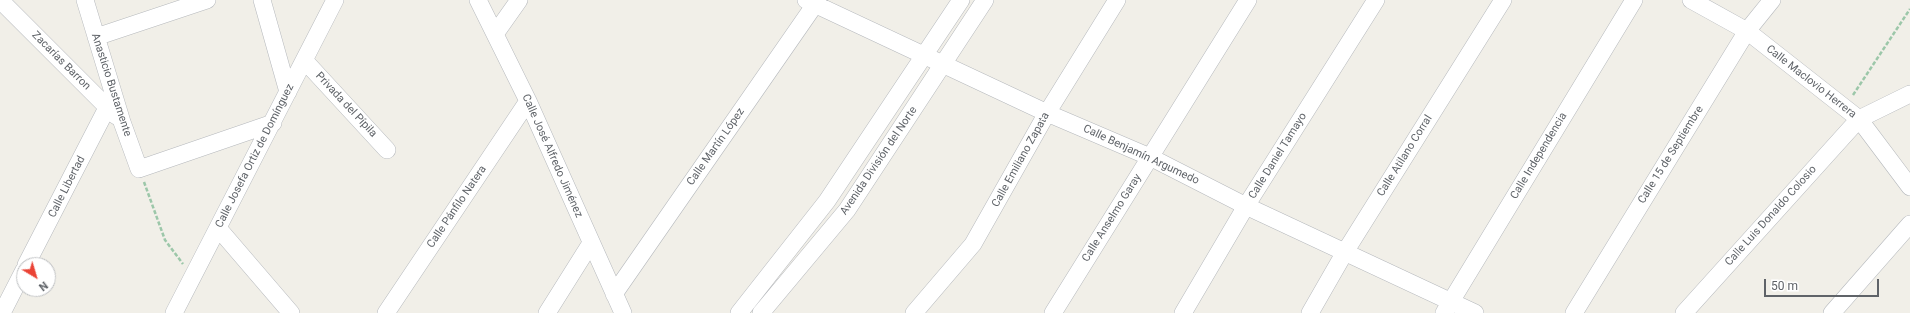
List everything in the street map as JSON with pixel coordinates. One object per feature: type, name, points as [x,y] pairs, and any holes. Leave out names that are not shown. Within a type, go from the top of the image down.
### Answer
[{"type":"street","name":"Zacarías Barron","points":[[0,0],[122,122]]},
{"type":"street","name":"Anasticio Bustamente","points":[[85,0],[122,122],[139,169]]},
{"type":"street","points":[[96,37],[208,0]]},
{"type":"street","points":[[262,0],[288,92]]},
{"type":"street","name":"Calle Josefa Ortiz de Domínguez","points":[[174,313],[305,61],[335,0]]},
{"type":"street","name":"Calle José Alfredo Jiménez","points":[[478,0],[528,101],[623,313]]},
{"type":"street","points":[[495,34],[519,0]]},
{"type":"street","name":"Avenida División del Norte","points":[[739,313],[827,201],[961,0]]},
{"type":"street","name":"Avenida División del Norte","points":[[760,313],[847,210],[985,0]]},
{"type":"street","name":"Calle Emiliano Zapata","points":[[914,313],[973,244],[1047,113],[1118,0]]},
{"type":"street","name":"Calle Anselmo Garay","points":[[1053,313],[1248,0]]},
{"type":"street","name":"Calle Daniel Tamayo","points":[[1183,313],[1246,206],[1376,0]]},
{"type":"street","name":"Calle Atilano Corral","points":[[1310,313],[1345,252],[1503,0]]},
{"type":"street","name":"Calle Independencia","points":[[1448,307],[1634,0]]},
{"type":"street","name":"Calle Maclovio Herrera","points":[[1691,0],[1747,31],[1858,119],[1910,188]]},
{"type":"street","name":"Calle 15 de Septiembre","points":[[1574,313],[1747,31],[1772,0]]},
{"type":"street","name":"Calle Benjamín Argumedo","points":[[813,1],[943,65],[1047,113],[1150,157],[1246,206],[1345,252],[1448,307],[1475,313]]},
{"type":"street","name":"Calle Martín López","points":[[614,294],[813,1]]},
{"type":"street","name":"Privada del Pípila","points":[[305,61],[387,150]]},
{"type":"street","points":[[1858,119],[1910,94]]},
{"type":"street","name":"Calle Pánfilo Natera","points":[[386,313],[528,101]]},
{"type":"street","name":"Calle Libertad","points":[[30,257],[108,108]]},
{"type":"street","name":"Calle Luis Donaldo Colosio","points":[[1684,313],[1858,119]]},
{"type":"street","points":[[139,169],[273,123]]},
{"type":"street","points":[[1832,313],[1910,224]]},
{"type":"street","points":[[218,228],[291,313]]},
{"type":"street","points":[[547,313],[591,243]]},
{"type":"street","points":[[2,313],[16,286]]},
{"type":"path","points":[[1844,107],[1910,9]]},
{"type":"path","points":[[139,169],[165,240],[192,276]]}]
